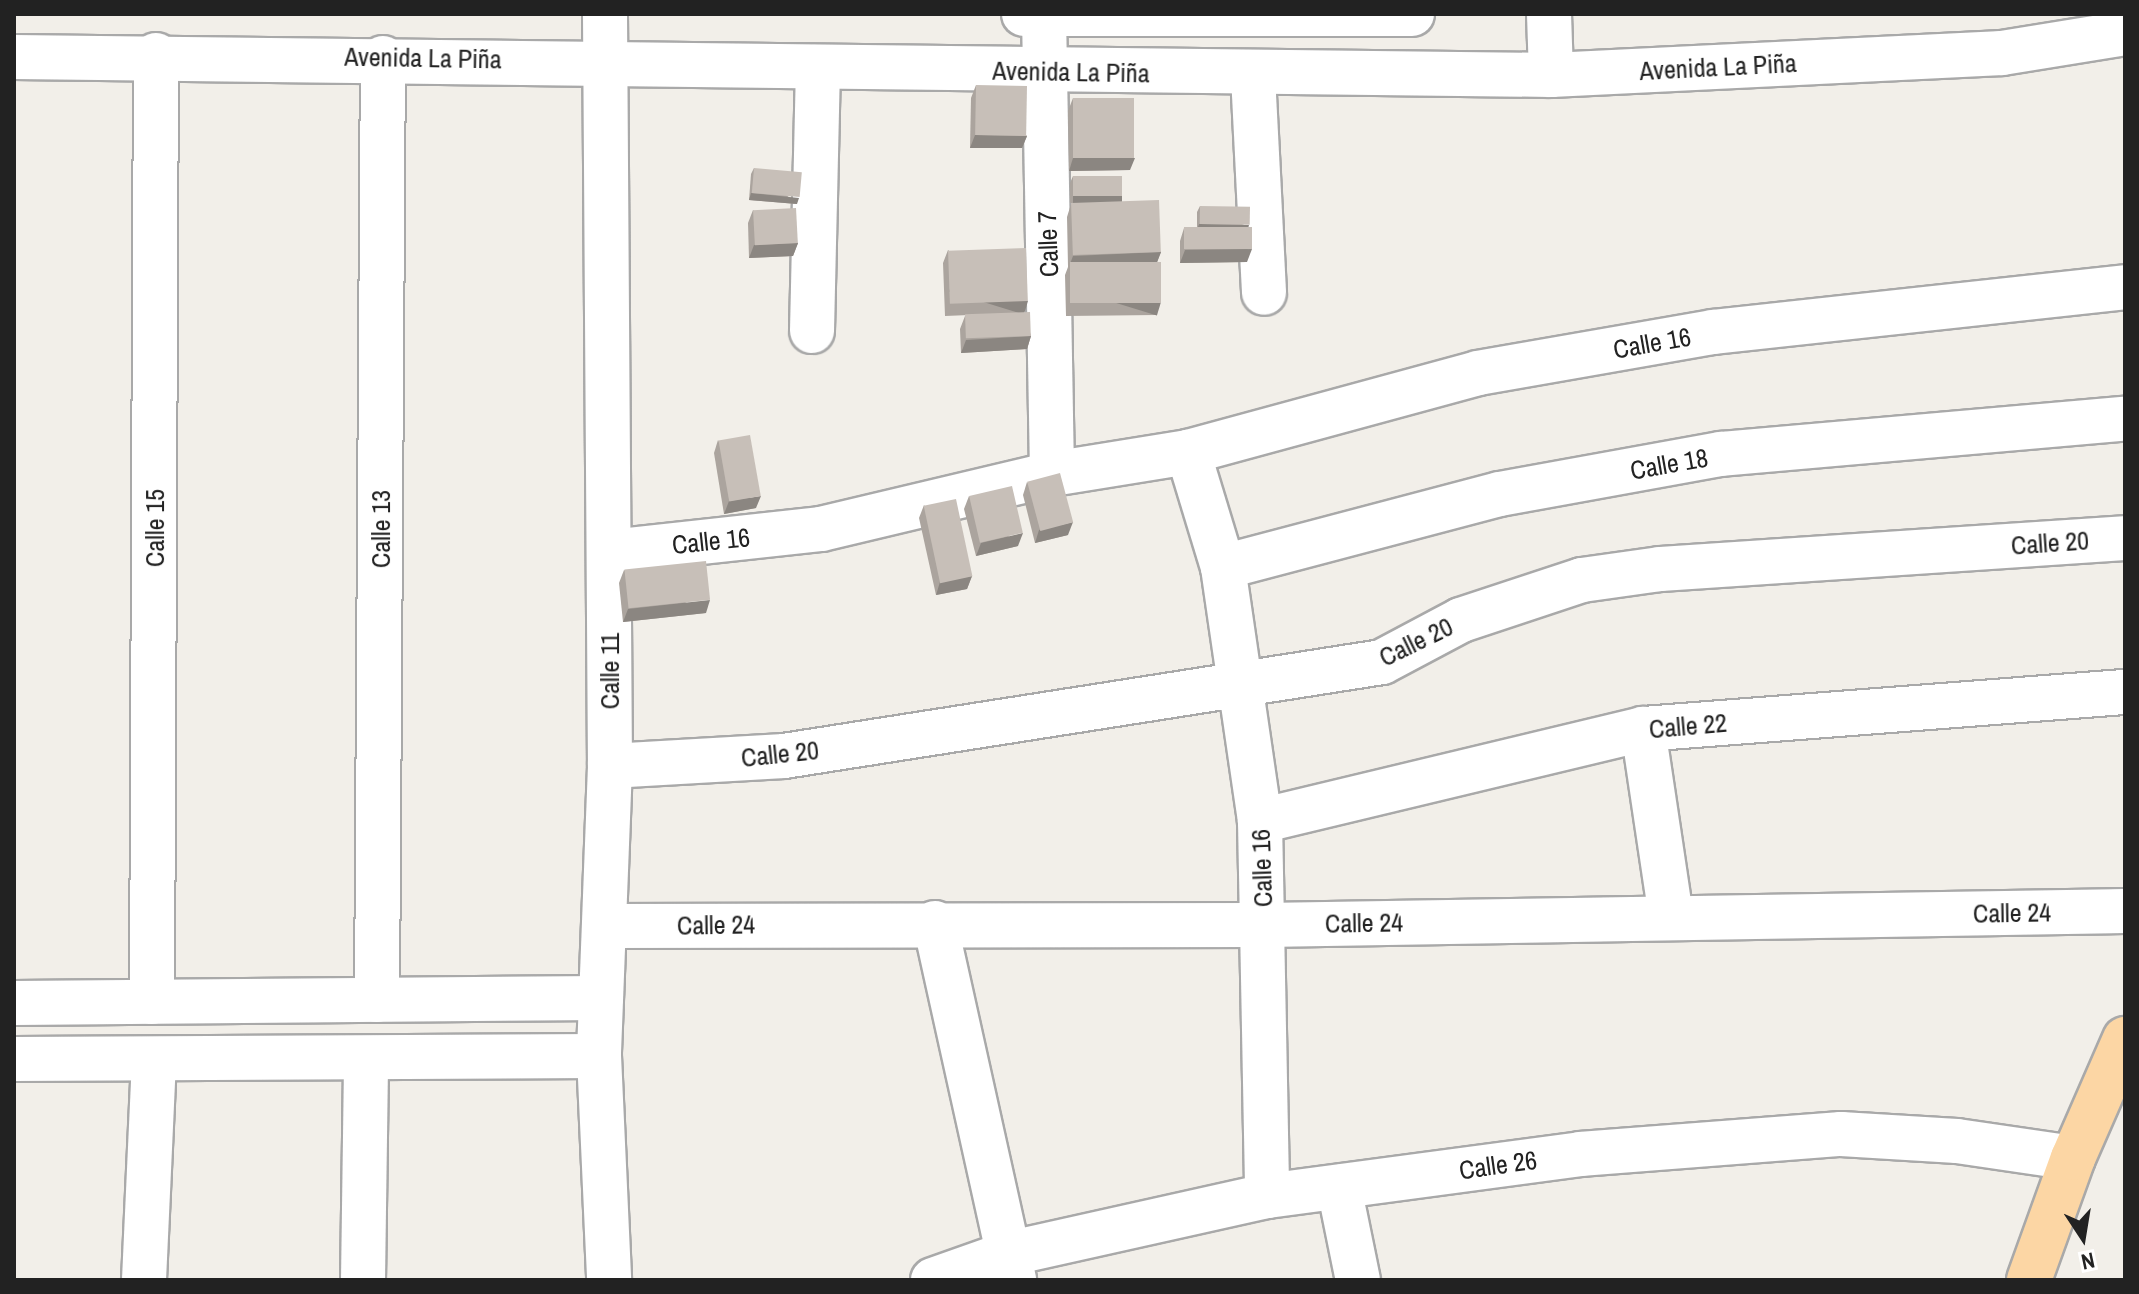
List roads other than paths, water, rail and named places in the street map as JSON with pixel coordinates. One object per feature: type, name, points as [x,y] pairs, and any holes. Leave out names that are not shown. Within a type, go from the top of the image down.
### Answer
[{"type":"main road","points":[[2029,1280],[2073,1158],[2125,1039]]},
{"type":"street","name":"Calle 11","points":[[605,14],[609,61],[610,766],[599,1056],[609,1280]]},
{"type":"street","points":[[1024,14],[1412,14]]},
{"type":"street","name":"Calle 7","points":[[1044,14],[1042,72],[1052,474]]},
{"type":"street","points":[[1549,14],[1551,75]]},
{"type":"street","name":"Avenida La Piña","points":[[14,57],[156,55],[609,61],[1042,72],[1551,75],[2002,53],[2125,33]]},
{"type":"street","name":"Calle 15","points":[[152,1002],[156,55]]},
{"type":"street","name":"Calle 13","points":[[377,1000],[383,58]]},
{"type":"street","points":[[812,331],[818,67]]},
{"type":"street","points":[[1253,75],[1264,293]]},
{"type":"street","name":"Calle 16","points":[[610,552],[821,529],[1052,474],[1188,452],[1525,365],[1713,332],[2125,287]]},
{"type":"street","name":"Calle 18","points":[[1223,567],[1500,494],[1721,454],[2125,419]]},
{"type":"street","name":"Calle 16","points":[[1188,452],[1223,567],[1260,821],[1267,1196]]},
{"type":"street","name":"Calle 20","points":[[610,766],[784,756],[1382,662],[1461,620],[1582,580],[1660,569],[2125,538]]},
{"type":"street","name":"Calle 22","points":[[1260,821],[1643,729],[2125,692]]},
{"type":"street","points":[[1643,729],[1671,917]]},
{"type":"street","name":"Calle 24","points":[[604,926],[935,923],[1264,925],[2125,911]]},
{"type":"street","points":[[935,923],[1011,1267]]},
{"type":"street","points":[[14,1003],[601,998]]},
{"type":"street","points":[[14,1059],[366,1060],[599,1056]]},
{"type":"street","points":[[144,1280],[154,1059]]},
{"type":"street","points":[[363,1280],[366,1060]]},
{"type":"street","name":"Calle 26","points":[[933,1280],[1011,1267],[1267,1196],[1580,1154],[1841,1134],[1957,1141],[2073,1158]]},
{"type":"street","points":[[1339,1187],[1358,1280]]}]
